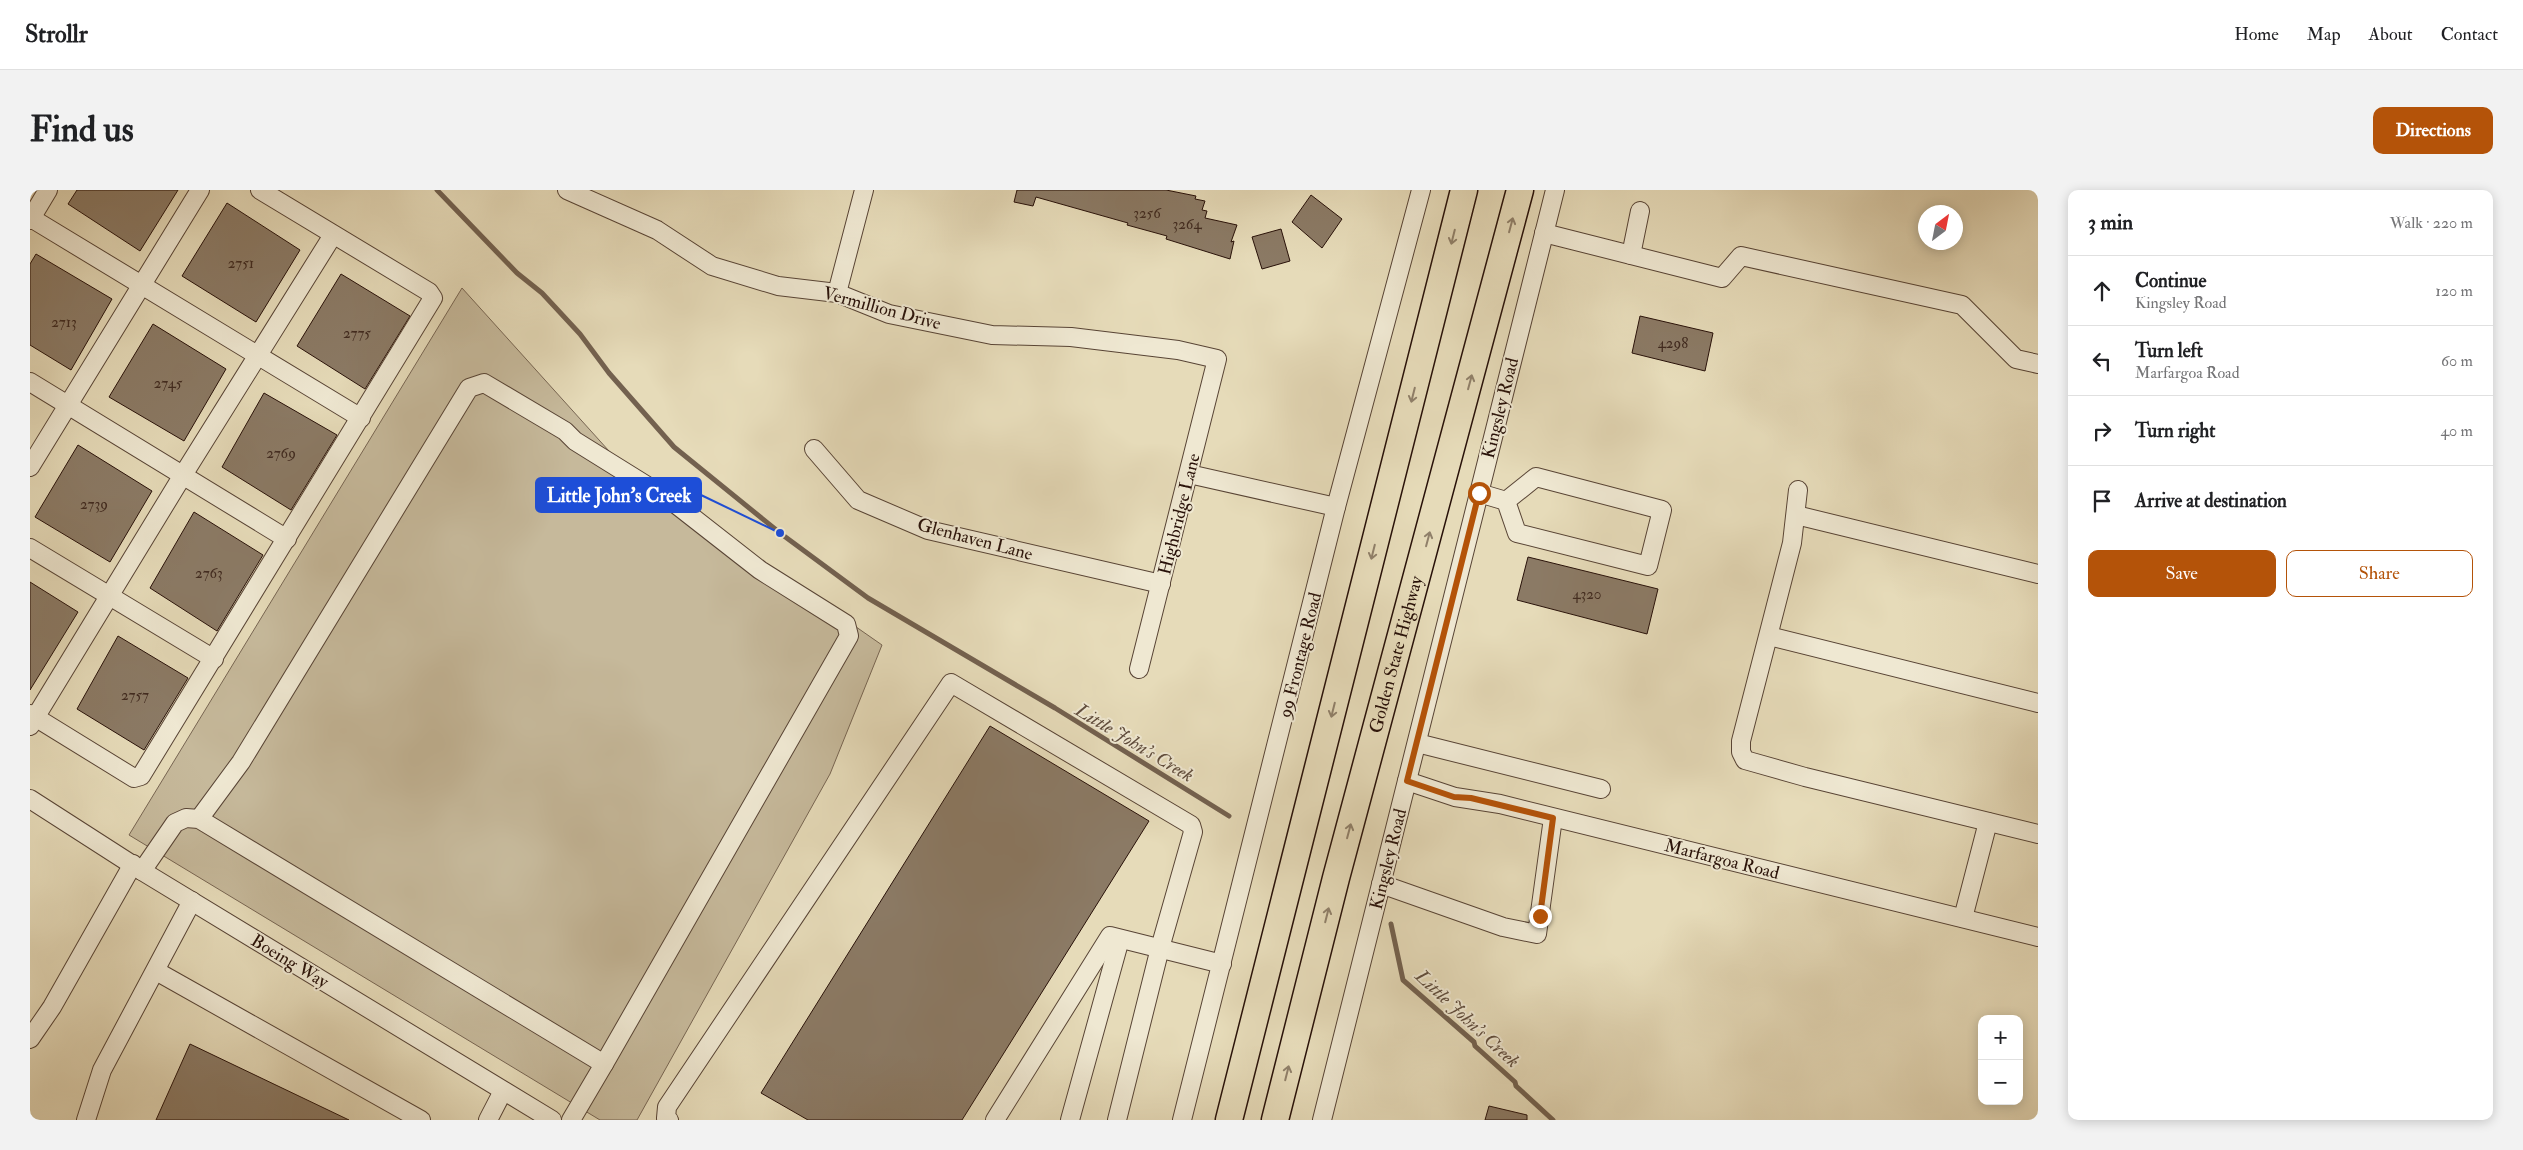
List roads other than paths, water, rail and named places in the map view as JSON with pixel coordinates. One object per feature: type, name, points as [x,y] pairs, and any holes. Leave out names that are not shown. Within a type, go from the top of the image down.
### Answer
[{"type":"highway","points":[[1229,1120],[1464,190]]},
{"type":"highway","name":"Golden State Highway","points":[[1275,1120],[1336,878],[1520,190]]},
{"type":"street","points":[[48,190],[30,219],[361,418]]},
{"type":"street","points":[[30,467],[200,190]]},
{"type":"street","points":[[260,190],[429,292],[433,298],[214,659],[138,778],[32,719],[333,235]]},
{"type":"street","name":"Vermillion Drive","points":[[568,190],[657,230],[712,266],[778,286],[837,293],[888,314],[992,336],[1071,337],[1178,350],[1217,359]]},
{"type":"street","points":[[837,293],[864,190]]},
{"type":"street","name":"99 Frontage Road","points":[[1182,1120],[1336,508],[1420,190]]},
{"type":"street","name":"Kingsley Road","points":[[1322,1120],[1555,190]]},
{"type":"street","points":[[1631,255],[1640,211]]},
{"type":"street","points":[[1544,233],[1722,278],[1741,256],[1962,305],[2016,359],[2038,364]]},
{"type":"street","name":"Highbridge Lane","points":[[1139,669],[1217,359]]},
{"type":"street","points":[[30,382],[287,539]]},
{"type":"street","points":[[199,819],[241,762],[469,388],[484,383],[565,432],[575,441],[673,502],[760,570],[846,624],[849,636],[571,1120]]},
{"type":"street","name":"Glenhaven Lane","points":[[814,449],[858,500],[928,530],[1161,584]]},
{"type":"street","points":[[1189,474],[1336,508]]},
{"type":"street","points":[[1536,477],[1662,510],[1648,566],[1517,533],[1506,501],[1536,477]]},
{"type":"street","points":[[1798,490],[1792,543],[1742,741],[1741,752],[1744,760],[2038,834]]},
{"type":"street","points":[[1479,493],[1506,501]]},
{"type":"street","points":[[1796,515],[2038,574]]},
{"type":"street","points":[[30,548],[214,659]]},
{"type":"street","points":[[1769,636],[2038,703]]},
{"type":"street","points":[[667,1119],[667,1107],[951,683],[1191,825],[1194,832],[1160,948],[1117,1120]]},
{"type":"street","points":[[1417,743],[1601,789]]},
{"type":"street","name":"Marfargoa Road","points":[[1407,781],[1454,797],[1471,798],[2038,937]]},
{"type":"street","name":"Boeing Way","points":[[30,799],[192,901],[552,1120]]},
{"type":"street","points":[[30,1039],[57,999],[137,867],[175,823],[186,818],[199,819],[604,1064]]},
{"type":"street","points":[[1381,884],[1502,927],[1537,934],[1553,818]]},
{"type":"street","points":[[1963,918],[1988,822]]},
{"type":"street","points":[[86,1120],[102,1070],[192,901]]},
{"type":"street","points":[[995,1120],[1110,936],[1222,964]]},
{"type":"street","points":[[1070,1120],[1120,939]]},
{"type":"street","points":[[156,971],[421,1120]]},
{"type":"street","points":[[488,1120],[503,1091]]},
{"type":"waterway","name":"Little John's Creek","points":[[437,190],[517,273],[542,293],[580,334],[609,373],[674,447],[780,533],[868,598],[1055,708],[1229,816]]},
{"type":"waterway","name":"Little John's Creek","points":[[1391,924],[1403,980],[1474,1042],[1475,1046],[1553,1120]]},
{"type":"place","name":"Little John's Creek","points":[[780,533]]}]
